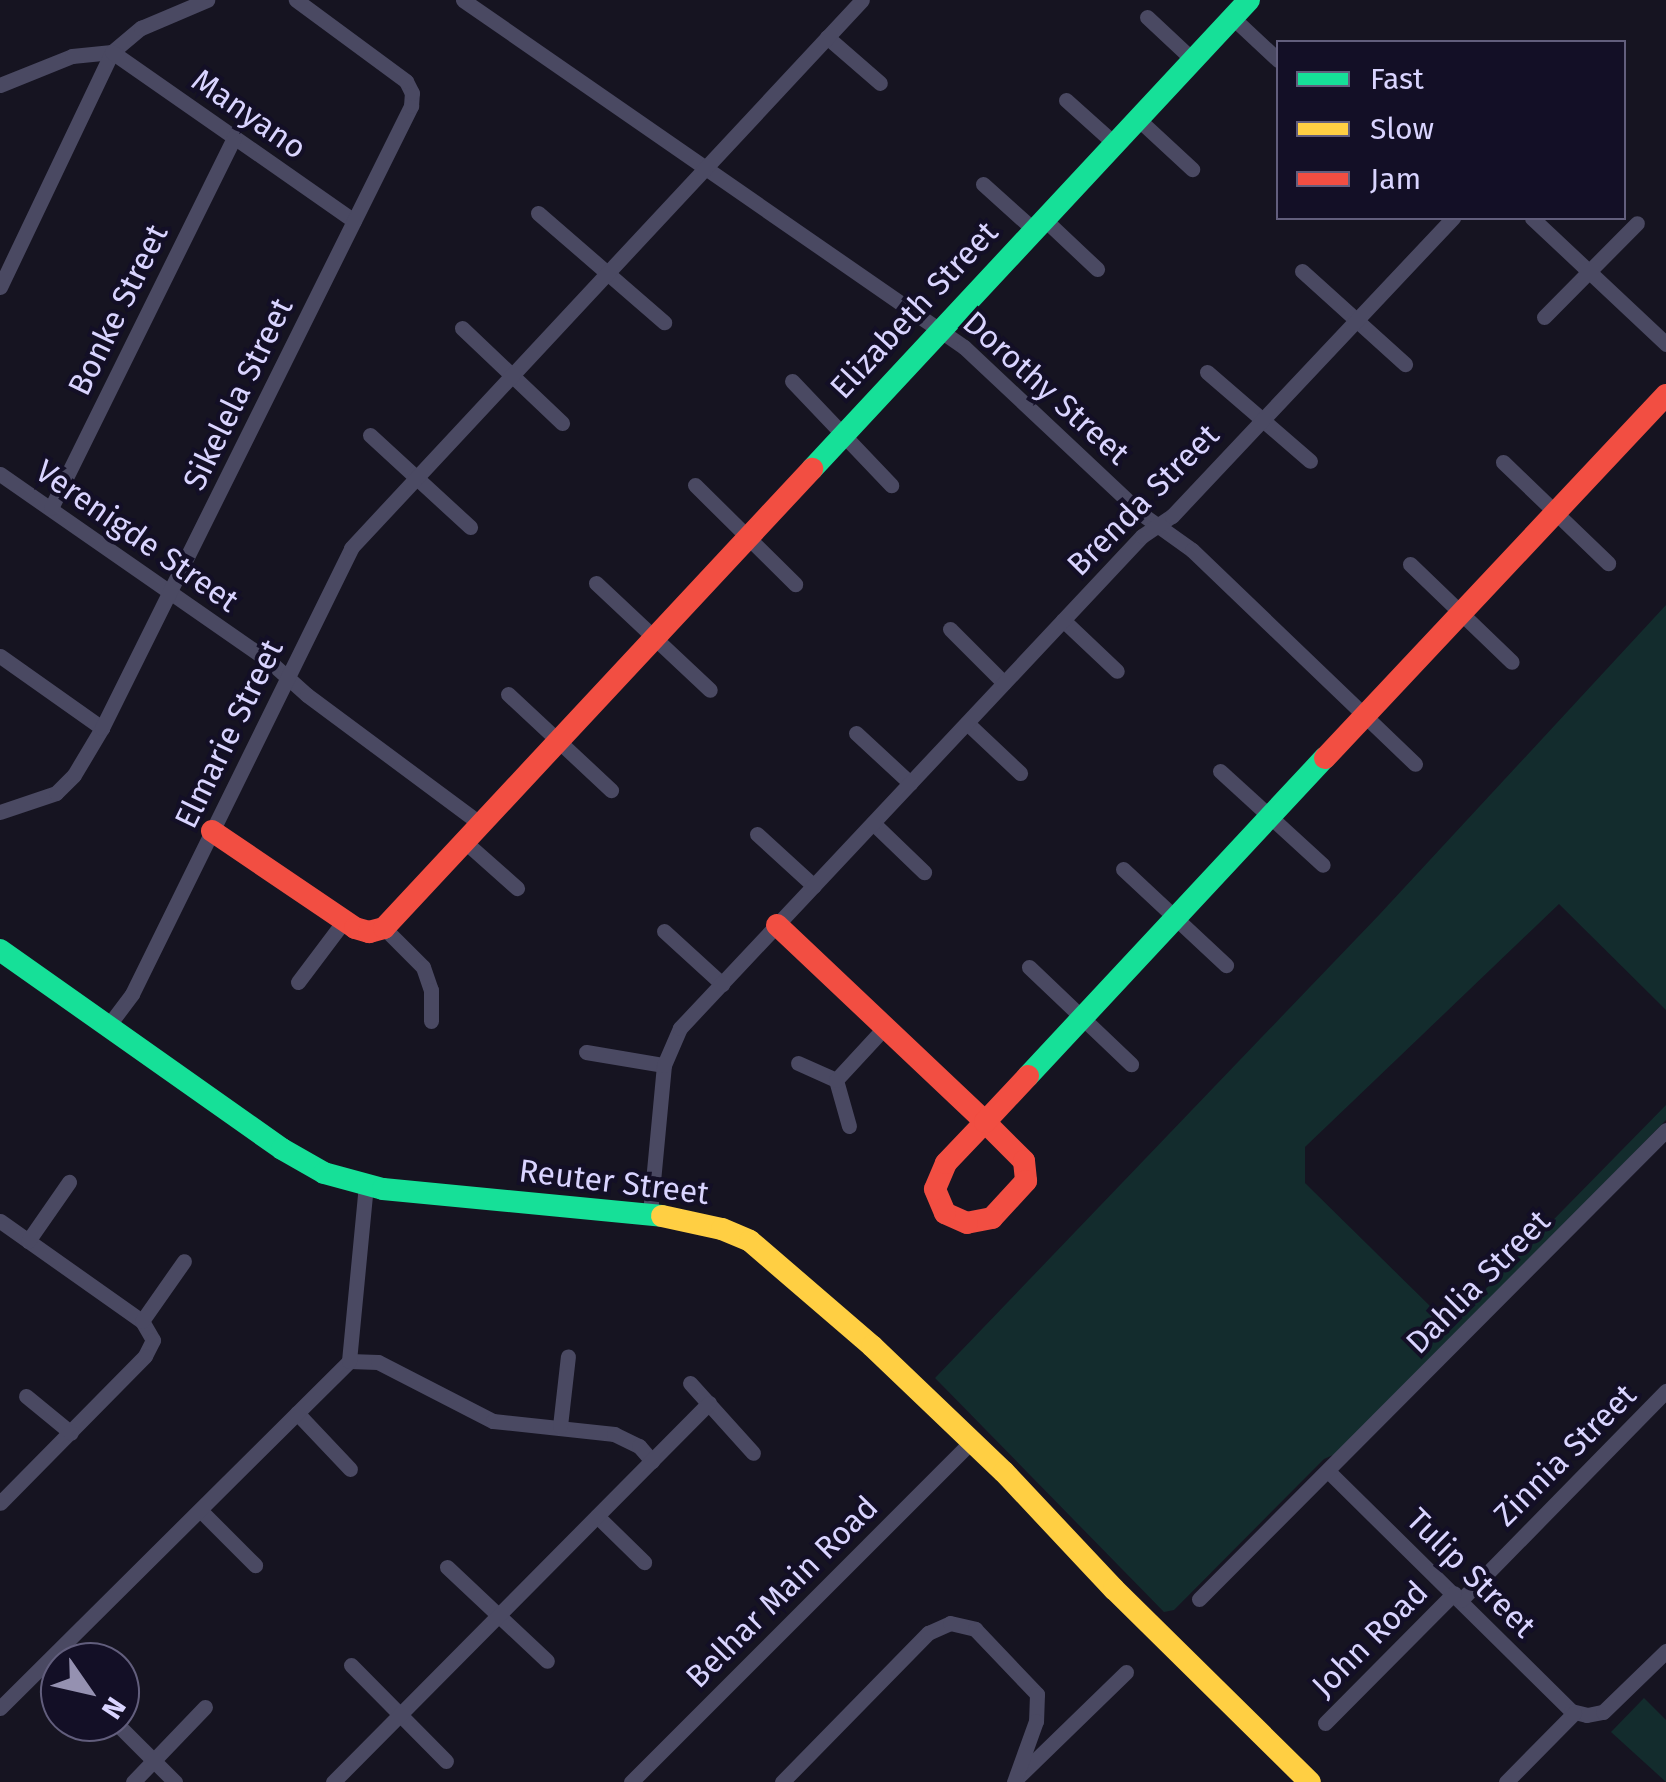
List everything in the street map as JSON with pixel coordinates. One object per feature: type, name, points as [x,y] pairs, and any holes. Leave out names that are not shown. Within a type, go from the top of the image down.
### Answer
[{"type":"street","points":[[0,287],[112,52],[141,28],[207,0]]},
{"type":"street","name":"Sikelela Street","points":[[0,812],[56,793],[74,774],[102,728],[411,106],[412,93],[401,77],[296,0]]},
{"type":"street","name":"Dorothy Street","points":[[462,0],[940,329],[1192,550],[1415,764]]},
{"type":"street","name":"Elmarie Street","points":[[108,1026],[132,994],[344,557],[862,0]]},
{"type":"street","name":"Elizabeth Street","points":[[384,928],[1249,0]]},
{"type":"street","points":[[1148,17],[1193,60]]},
{"type":"street","points":[[1233,18],[1276,58]]},
{"type":"street","points":[[827,37],[880,83]]},
{"type":"street","points":[[0,85],[72,56],[112,52]]},
{"type":"street","name":"Manyano","points":[[112,52],[354,221]]},
{"type":"street","points":[[1066,100],[1114,144]]},
{"type":"street","points":[[1138,119],[1192,169]]},
{"type":"street","name":"Bonke Street","points":[[51,508],[234,137]]},
{"type":"street","name":"Elizabeth Street","points":[[984,184],[1097,269]]},
{"type":"street","points":[[538,213],[664,322]]},
{"type":"street","name":"Brenda Street","points":[[650,1213],[664,1065],[680,1028],[1142,536],[1262,420],[1449,220]]},
{"type":"street","points":[[1534,220],[1666,344]]},
{"type":"street","points":[[1544,318],[1637,222]]},
{"type":"street","points":[[1302,271],[1406,364]]},
{"type":"street","points":[[462,328],[562,423]]},
{"type":"street","name":"Brenda Street","points":[[1207,372],[1310,461]]},
{"type":"street","name":"Elizabeth Street","points":[[792,381],[892,485]]},
{"type":"street","points":[[777,925],[985,1122],[1024,1160],[1028,1176],[992,1218],[960,1222],[938,1204],[936,1181],[985,1122],[1556,513],[1661,411]]},
{"type":"street","points":[[370,435],[470,526]]},
{"type":"street","points":[[1503,462],[1608,563]]},
{"type":"street","name":"Verenigde Street","points":[[0,474],[288,678],[481,824]]},
{"type":"street","points":[[695,486],[795,584]]},
{"type":"street","points":[[1410,564],[1512,662]]},
{"type":"street","points":[[596,583],[710,690]]},
{"type":"street","name":"Brenda Street","points":[[1063,620],[1117,671]]},
{"type":"street","points":[[950,629],[1004,682]]},
{"type":"street","points":[[0,656],[102,728]]},
{"type":"street","points":[[508,694],[611,790]]},
{"type":"street","points":[[967,722],[1020,773]]},
{"type":"street","points":[[856,733],[910,783]]},
{"type":"street","points":[[1220,771],[1323,865]]},
{"type":"street","points":[[873,823],[924,872]]},
{"type":"street","points":[[212,831],[362,932],[384,928],[423,967],[431,990],[432,1021]]},
{"type":"street","points":[[757,834],[814,886]]},
{"type":"street","points":[[464,841],[517,888]]},
{"type":"street","points":[[1123,869],[1226,965]]},
{"type":"street","points":[[298,982],[344,921]]},
{"type":"street","points":[[664,930],[722,984]]},
{"type":"street","name":"Reuter Street","points":[[0,950],[282,1150],[324,1172],[366,1186],[650,1213],[722,1229],[750,1241],[872,1346],[972,1441],[1310,1782]]},
{"type":"street","points":[[1029,967],[1132,1064]]},
{"type":"street","points":[[836,1080],[885,1027]]},
{"type":"street","points":[[586,1052],[664,1065]]},
{"type":"street","points":[[798,1063],[836,1080],[850,1126]]},
{"type":"street","name":"Dahlia Street","points":[[1199,1599],[1666,1130]]},
{"type":"street","points":[[28,1242],[69,1182]]},
{"type":"street","points":[[74,1642],[349,1362],[366,1186]]},
{"type":"street","points":[[0,1222],[142,1321],[151,1332],[149,1352],[0,1503]]},
{"type":"street","points":[[142,1321],[184,1261]]},
{"type":"street","points":[[560,1426],[568,1356]]},
{"type":"street","points":[[349,1362],[378,1362],[493,1421],[560,1426],[628,1439],[652,1461]]},
{"type":"street","points":[[690,1383],[753,1452]]},
{"type":"street","name":"Zinnia Street","points":[[1457,1596],[1666,1391]]},
{"type":"street","points":[[26,1396],[71,1433]]},
{"type":"street","points":[[332,1782],[709,1404]]},
{"type":"street","points":[[296,1413],[350,1470]]},
{"type":"street","name":"Belhar Main Road","points":[[631,1782],[972,1441]]},
{"type":"street","name":"Tulip Street","points":[[1328,1472],[1574,1713]]},
{"type":"street","points":[[200,1510],[254,1564]]},
{"type":"street","points":[[597,1516],[644,1562]]},
{"type":"street","points":[[447,1567],[547,1661]]},
{"type":"street","name":"John Road","points":[[1325,1724],[1457,1596]]},
{"type":"street","points":[[782,1782],[928,1633],[950,1623],[975,1629],[1037,1694],[1036,1722],[1014,1781]]},
{"type":"street","points":[[1506,1782],[1574,1713],[1595,1714],[1610,1707],[1666,1651]]},
{"type":"street","points":[[350,1665],[446,1762]]},
{"type":"street","points":[[1014,1781],[1126,1672]]},
{"type":"street","points":[[0,1708],[40,1675]]},
{"type":"street","points":[[132,1782],[205,1707]]},
{"type":"street","points":[[136,1742],[175,1782]]},
{"type":"green space","points":[[1666,605],[1666,1010],[1559,904],[1305,1147],[1305,1183],[1431,1307],[1467,1308],[1666,1105],[1666,1120],[1342,1451],[1324,1459],[1174,1610],[1164,1612],[935,1378],[1379,915]]},
{"type":"green space","points":[[1644,1698],[1666,1720],[1666,1782],[1611,1732]]},
{"type":"traffic: fast","points":[[812,469],[1249,0]]},
{"type":"traffic: fast","points":[[1028,1076],[1325,758]]},
{"type":"traffic: fast","points":[[0,950],[282,1149],[324,1173],[383,1189],[662,1216]]},
{"type":"traffic: slow","points":[[662,1216],[722,1229],[750,1241],[872,1346],[1004,1472],[1114,1589],[1310,1782]]},
{"type":"traffic: jam","points":[[1325,758],[1666,395]]},
{"type":"traffic: jam","points":[[212,831],[355,928],[369,932],[384,928],[812,469]]},
{"type":"traffic: jam","points":[[777,925],[985,1122],[1024,1161],[1026,1181],[992,1218],[967,1223],[945,1213],[935,1189],[946,1163],[985,1122],[1028,1076]]}]
